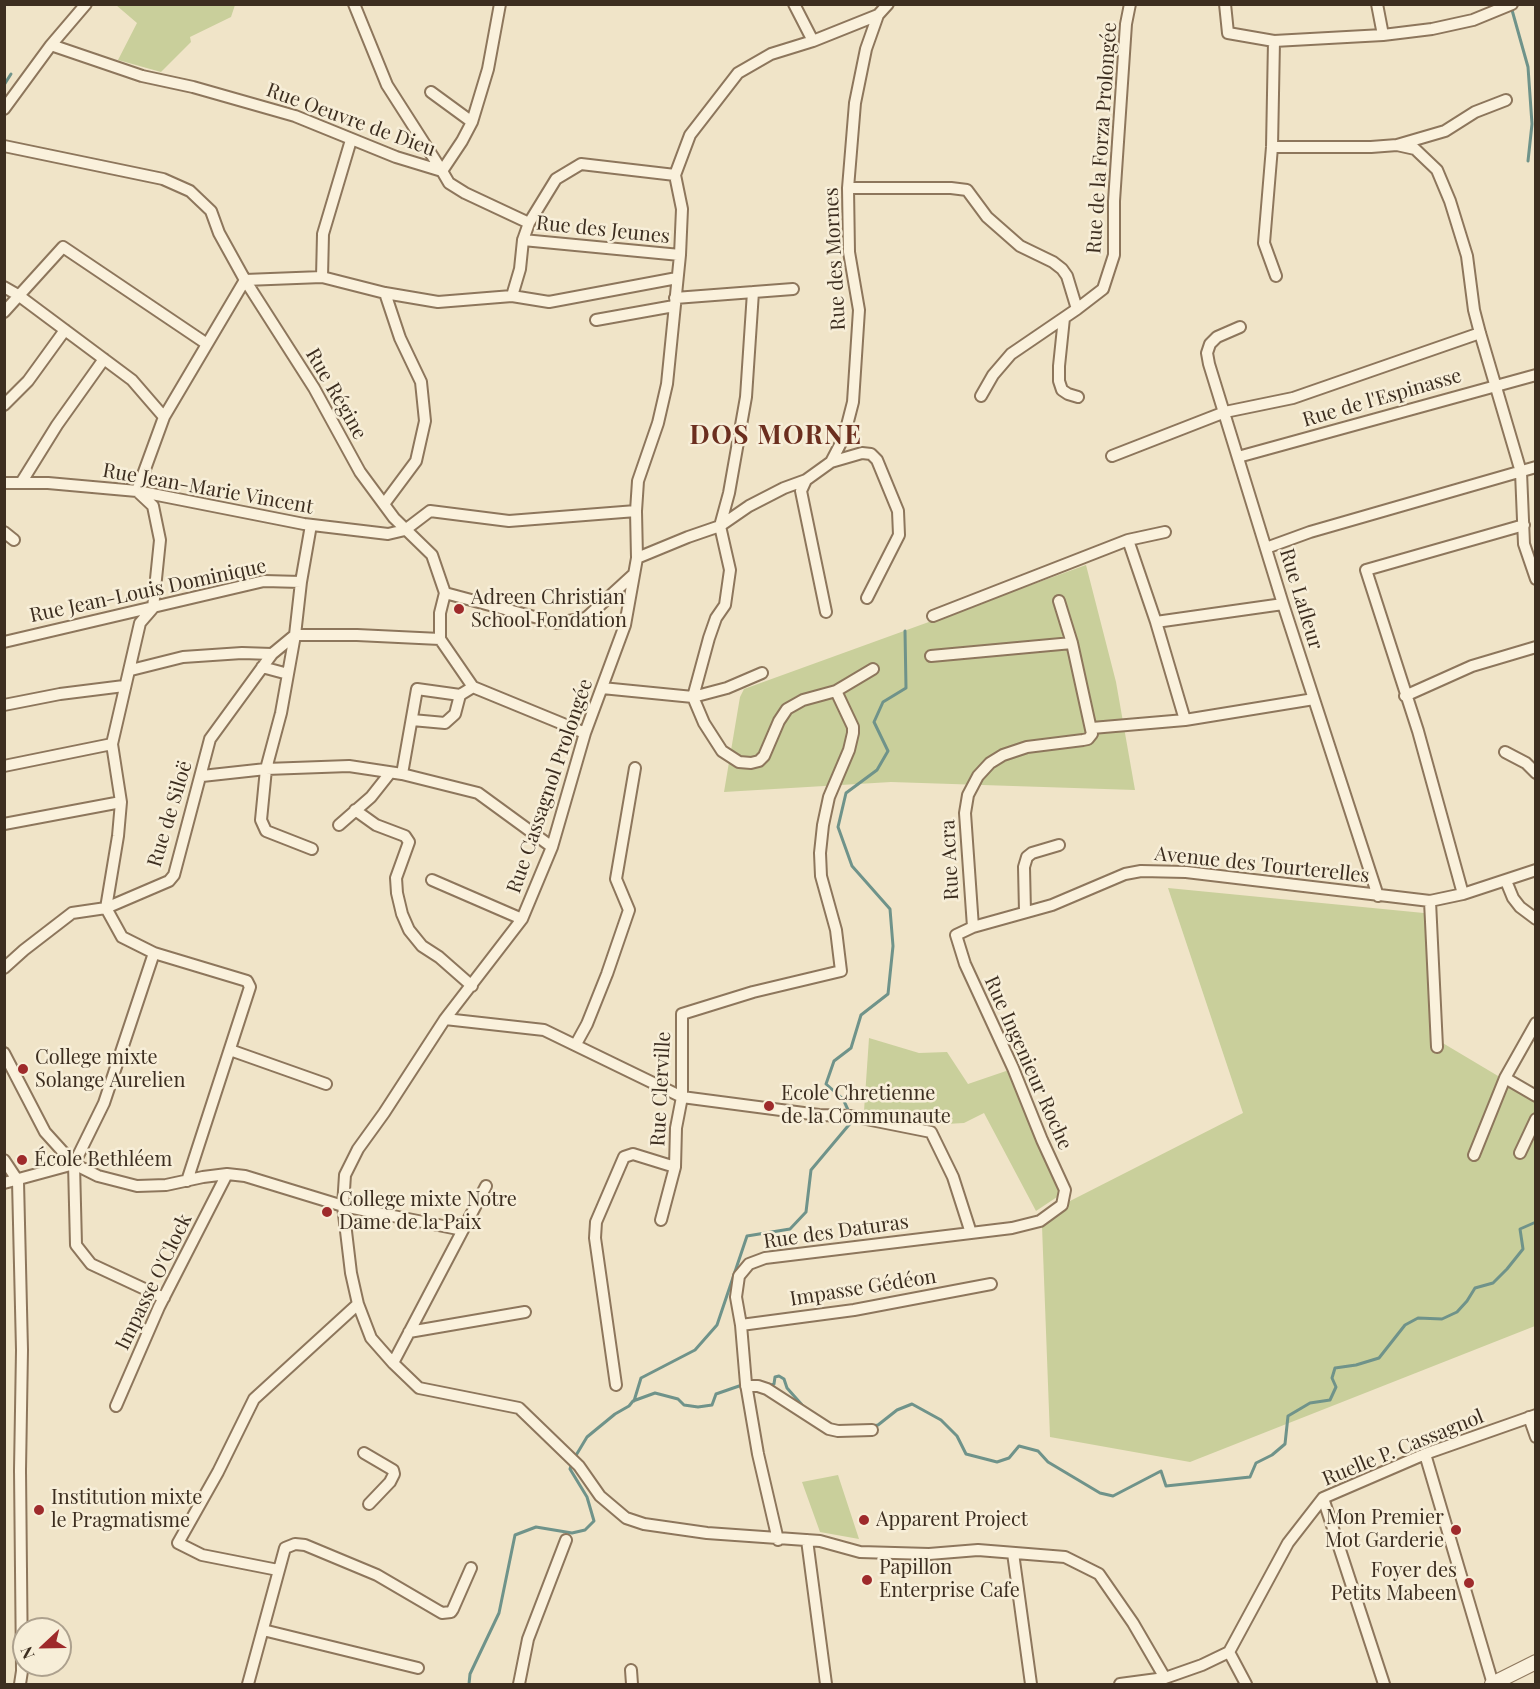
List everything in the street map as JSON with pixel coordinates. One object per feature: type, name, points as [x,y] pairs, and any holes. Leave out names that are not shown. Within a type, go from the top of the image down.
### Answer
[{"type":"street","points":[[4,109],[51,45],[86,4]]},
{"type":"street","points":[[354,4],[387,85],[442,171],[472,122],[488,69],[500,4]]},
{"type":"street","points":[[794,4],[813,41]]},
{"type":"street","points":[[512,296],[520,269],[523,240],[529,223],[556,179],[580,164],[675,175],[690,135],[738,73],[771,54],[813,41],[878,15],[888,4]]},
{"type":"street","name":"Rue de la Forza Prolongée","points":[[981,396],[993,375],[1011,354],[1103,289],[1114,255],[1114,201],[1126,24],[1130,4]]},
{"type":"street","points":[[1225,4],[1228,33],[1274,41],[1383,35],[1432,29],[1473,20],[1512,4]]},
{"type":"street","points":[[1377,4],[1383,35]]},
{"type":"street","name":"Rue des Mornes","points":[[637,558],[720,526],[749,506],[784,488],[806,480],[831,462],[844,437],[853,402],[859,310],[849,252],[848,188],[855,103],[866,49],[878,15]]},
{"type":"street","points":[[1274,41],[1272,147],[1264,243],[1276,276]]},
{"type":"street","name":"Rue Oeuvre de Dieu","points":[[51,45],[141,76],[193,87],[295,116],[396,157],[442,171],[449,183],[465,194],[529,223]]},
{"type":"street","points":[[431,92],[472,122]]},
{"type":"street","points":[[1272,147],[1397,145],[1445,131],[1474,112],[1506,100]]},
{"type":"street","points":[[322,277],[323,234],[351,140]]},
{"type":"street","points":[[1397,145],[1415,149],[1437,170],[1450,201],[1465,252],[1480,333],[1521,472],[1524,544],[1536,579]]},
{"type":"street","name":"Rue Régine","points":[[4,146],[163,179],[190,191],[211,211],[219,233],[245,280],[314,388],[360,472],[405,530],[432,555],[445,593]]},
{"type":"street","name":"Rue Cassagnol Prolongée","points":[[675,175],[682,209],[680,255],[665,395],[638,481],[637,558],[625,625],[585,734],[552,848],[522,919],[445,1018],[358,1149],[345,1175],[343,1206],[351,1273],[358,1304],[371,1338],[419,1388],[519,1408],[579,1466],[600,1496],[626,1518],[644,1524],[778,1540]]},
{"type":"street","points":[[848,188],[967,190],[987,217],[1020,246],[1053,262],[1062,269],[1067,276],[1077,309]]},
{"type":"street","name":"Rue des Jeunes","points":[[523,240],[680,255]]},
{"type":"street","points":[[4,312],[63,247],[207,344]]},
{"type":"street","points":[[187,1181],[250,990],[248,981],[154,953],[122,937],[106,908],[121,802],[112,744],[140,623],[153,608],[160,540],[153,506],[137,491],[164,417],[245,280],[322,277],[386,293],[438,302],[512,296],[549,302],[677,278]]},
{"type":"street","points":[[4,287],[132,380],[164,417]]},
{"type":"street","points":[[596,320],[675,302],[753,292],[793,290]]},
{"type":"street","points":[[753,292],[746,397],[729,493],[720,526],[730,570],[725,605],[716,618],[709,638],[693,697],[704,723],[722,751],[739,762],[751,763],[759,761],[764,756],[779,721],[787,709],[803,700],[836,691],[873,669]]},
{"type":"street","points":[[384,504],[416,461],[425,421],[421,382],[400,338],[386,293]]},
{"type":"street","points":[[1064,318],[1059,381],[1062,390],[1078,397]]},
{"type":"street","name":"Rue Lafleur","points":[[1240,327],[1217,337],[1210,344],[1207,353],[1282,604],[1378,896]]},
{"type":"street","points":[[4,405],[28,381],[65,330]]},
{"type":"street","points":[[1112,456],[1225,412],[1293,398],[1480,333]]},
{"type":"street","points":[[21,483],[57,425],[104,359]]},
{"type":"street","name":"Rue de l'Espinasse","points":[[1238,457],[1536,375]]},
{"type":"street","points":[[831,462],[862,453],[871,454],[877,460],[898,511],[899,535],[867,598]]},
{"type":"street","points":[[1266,548],[1310,532],[1536,467]]},
{"type":"street","points":[[806,480],[801,491],[826,612]]},
{"type":"street","name":"Rue Jean-Marie Vincent","points":[[4,483],[48,483],[137,491],[311,525],[388,534],[405,530]]},
{"type":"street","points":[[405,530],[430,511],[509,521],[636,512]]},
{"type":"street","points":[[311,525],[281,713],[266,770],[261,820],[262,827],[266,831],[312,849]]},
{"type":"street","points":[[1463,894],[1418,731],[1366,570],[1524,525]]},
{"type":"street","points":[[4,532],[14,540]]},
{"type":"street","points":[[933,616],[1128,540],[1164,532]]},
{"type":"street","points":[[1128,540],[1156,622],[1185,720]]},
{"type":"street","points":[[585,734],[473,687],[440,639],[440,613],[445,593],[557,623],[586,618],[634,574]]},
{"type":"street","name":"Rue Jean-Louis Dominique","points":[[4,642],[264,581],[301,582]]},
{"type":"street","points":[[1059,601],[1072,643],[1092,728],[1185,720],[1314,699]]},
{"type":"street","points":[[1156,622],[1282,604]]},
{"type":"street","points":[[295,635],[357,634],[440,639]]},
{"type":"street","name":"Rue de Siloë","points":[[4,968],[72,913],[106,908],[169,881],[174,875],[210,739],[272,654],[295,635]]},
{"type":"street","points":[[931,656],[1072,643]]},
{"type":"street","points":[[1405,696],[1472,666],[1536,647]]},
{"type":"street","points":[[130,670],[183,657],[242,653],[272,654]]},
{"type":"street","points":[[262,667],[288,674]]},
{"type":"street","points":[[602,688],[693,697],[762,673]]},
{"type":"street","points":[[4,705],[60,694],[124,686]]},
{"type":"street","points":[[339,825],[396,773],[412,720],[417,689],[459,695],[473,687]]},
{"type":"street","name":"Rue Clerville","points":[[661,1220],[675,1167],[676,1128],[682,1097],[682,1014],[753,992],[841,971],[836,930],[821,876],[820,853],[823,825],[830,796],[849,750],[853,727],[836,691]]},
{"type":"street","points":[[412,720],[445,723],[455,714],[459,695]]},
{"type":"street","name":"Rue Acra","points":[[974,927],[965,840],[965,813],[968,795],[978,776],[990,763],[1003,755],[1027,747],[1088,739],[1092,734],[1092,728]]},
{"type":"street","points":[[4,766],[112,744]]},
{"type":"street","points":[[1505,752],[1526,763],[1536,773]]},
{"type":"street","points":[[201,777],[266,770],[349,766],[396,773],[478,793],[552,848]]},
{"type":"street","points":[[576,1044],[595,1004],[629,910],[616,879],[635,768]]},
{"type":"street","points":[[4,824],[121,802]]},
{"type":"street","points":[[355,810],[376,825],[405,836],[409,842],[396,878],[397,893],[408,930],[422,946],[439,957],[472,986]]},
{"type":"street","points":[[1025,912],[1024,867],[1027,857],[1032,853],[1059,845]]},
{"type":"street","name":"Avenue des Tourterelles","points":[[956,934],[1052,905],[1125,874],[1155,870],[1430,901],[1463,894],[1536,870]]},
{"type":"street","points":[[432,880],[522,919]]},
{"type":"street","points":[[1506,880],[1513,898],[1536,919]]},
{"type":"street","points":[[1430,901],[1437,1047]]},
{"type":"street","name":"Rue Ingenieur Roche","points":[[956,934],[965,964],[1013,1068],[1065,1190],[1062,1205]]},
{"type":"street","points":[[154,953],[104,1104],[74,1164],[76,1245],[91,1264],[164,1298]]},
{"type":"street","points":[[445,1018],[544,1030],[682,1097],[819,1115],[851,1116],[931,1132],[953,1177],[971,1233]]},
{"type":"street","points":[[1474,1155],[1505,1078],[1536,1023]]},
{"type":"street","points":[[230,1050],[326,1084]]},
{"type":"street","points":[[4,1053],[45,1132],[74,1164],[98,1176],[137,1186],[166,1185],[227,1174],[245,1176],[343,1206],[463,1230]]},
{"type":"street","points":[[1505,1078],[1536,1096]]},
{"type":"street","points":[[1520,1153],[1536,1119]]},
{"type":"street","points":[[616,1385],[595,1238],[596,1222],[624,1157],[633,1154],[675,1167]]},
{"type":"street","points":[[4,1160],[18,1181],[22,1350],[20,1470],[22,1671],[20,1684]]},
{"type":"street","points":[[4,1184],[74,1164]]},
{"type":"street","name":"Impasse O'Clock","points":[[116,1406],[164,1298],[227,1174]]},
{"type":"street","points":[[393,1363],[486,1186]]},
{"type":"street","name":"Rue des Daturas","points":[[778,1540],[758,1454],[746,1386],[736,1296],[739,1276],[749,1264],[765,1258],[1012,1228],[1040,1221],[1062,1205]]},
{"type":"street","name":"Impasse Gédéon","points":[[741,1325],[854,1310],[991,1284]]},
{"type":"street","points":[[278,1570],[202,1555],[178,1543],[218,1472],[254,1399],[358,1304]]},
{"type":"street","points":[[409,1332],[525,1312]]},
{"type":"street","points":[[746,1386],[767,1389],[829,1429],[872,1430]]},
{"type":"street","points":[[1532,1416],[1536,1437]]},
{"type":"street","name":"Ruelle P. Cassagnol","points":[[1229,1652],[1288,1543],[1323,1498],[1425,1454],[1532,1416]]},
{"type":"street","points":[[364,1454],[393,1470],[394,1474],[390,1482],[369,1504]]},
{"type":"street","points":[[1425,1454],[1493,1684],[1536,1662]]},
{"type":"street","points":[[1323,1498],[1384,1684]]},
{"type":"street","points":[[519,1684],[528,1639],[566,1540]]},
{"type":"street","points":[[778,1540],[820,1541],[860,1552],[929,1554],[978,1550],[1065,1557],[1099,1574],[1133,1623],[1165,1678]]},
{"type":"street","points":[[807,1540],[826,1684]]},
{"type":"street","points":[[248,1684],[285,1548],[295,1544],[305,1545],[377,1575],[446,1613],[453,1609],[471,1568]]},
{"type":"street","points":[[1013,1553],[1031,1684]]},
{"type":"street","points":[[263,1630],[418,1668]]},
{"type":"street","points":[[1120,1684],[1165,1678],[1202,1665],[1229,1652],[1246,1684]]},
{"type":"street","points":[[631,1670],[632,1684]]},
{"type":"green space","points":[[116,5],[235,5],[231,17],[190,37],[191,42],[161,72],[118,60],[137,23]]},
{"type":"green space","points":[[1086,565],[1116,682],[1135,790],[891,782],[724,792],[740,697],[744,689]]},
{"type":"green space","points":[[1168,888],[1434,914],[1441,1042],[1535,1098],[1535,1326],[1190,1462],[1050,1437],[1042,1226],[1070,1201],[1243,1113]]},
{"type":"green space","points":[[869,1038],[919,1053],[947,1052],[968,1084],[1009,1070],[1063,1193],[1036,1211],[984,1113],[964,1123],[928,1125],[864,1111]]},
{"type":"green space","points":[[838,1475],[859,1539],[820,1532],[802,1482]]},
{"type":"waterway","points":[[1512,10],[1528,67],[1532,124],[1528,161]]},
{"type":"waterway","points":[[4,85],[11,74]]},
{"type":"waterway","points":[[849,1112],[843,1099],[826,1084],[834,1061],[851,1048],[861,1015],[888,994],[893,946],[890,909],[852,866],[838,827],[846,793],[877,770],[888,751],[874,722],[883,702],[906,688],[905,631]]},
{"type":"waterway","points":[[634,1401],[641,1378],[695,1350],[717,1325],[747,1236],[790,1229],[806,1212],[811,1170],[853,1120]]},
{"type":"waterway","points":[[871,1426],[878,1425],[897,1410],[912,1404],[941,1420],[957,1436],[966,1454],[997,1462],[1009,1458],[1019,1446],[1038,1451],[1048,1462],[1100,1493],[1113,1496],[1161,1471],[1166,1486],[1250,1477],[1256,1463],[1272,1455],[1285,1444],[1288,1416],[1310,1403],[1330,1400],[1336,1387],[1332,1378],[1335,1368],[1379,1358],[1405,1325],[1418,1318],[1442,1319],[1457,1312],[1475,1288],[1493,1283],[1507,1269],[1523,1249],[1520,1229],[1536,1222]]},
{"type":"waterway","points":[[769,1386],[774,1384],[775,1377],[779,1376],[784,1379],[787,1388],[803,1406]]},
{"type":"waterway","points":[[575,1457],[587,1437],[633,1401],[655,1393],[678,1399],[684,1405],[698,1407],[712,1405],[716,1394],[742,1385]]},
{"type":"waterway","points":[[469,1684],[470,1674],[499,1613],[515,1535],[536,1527],[572,1533],[585,1530],[594,1521],[587,1497],[570,1469],[572,1463]]},
{"type":"place","name":"Adreen Christian School Fondation","points":[[459,609]]},
{"type":"place","name":"College mixte Solange Aurelien","points":[[23,1069]]},
{"type":"place","name":"Ecole Chretienne de la Communaute","points":[[769,1106]]},
{"type":"place","name":"École Bethléem","points":[[22,1160]]},
{"type":"place","name":"College mixte Notre Dame de la Paix","points":[[327,1212]]},
{"type":"place","name":"Institution mixte le Pragmatisme","points":[[39,1510]]},
{"type":"place","name":"Apparent Project","points":[[864,1520]]},
{"type":"place","name":"Mon Premier Mot Garderie","points":[[1456,1530]]},
{"type":"place","name":"Papillon Enterprise Cafe","points":[[867,1580]]},
{"type":"place","name":"Foyer des Petits Mabeen","points":[[1469,1583]]},
{"type":"district","name":"DOS MORNE","points":[[776,436]]}]
